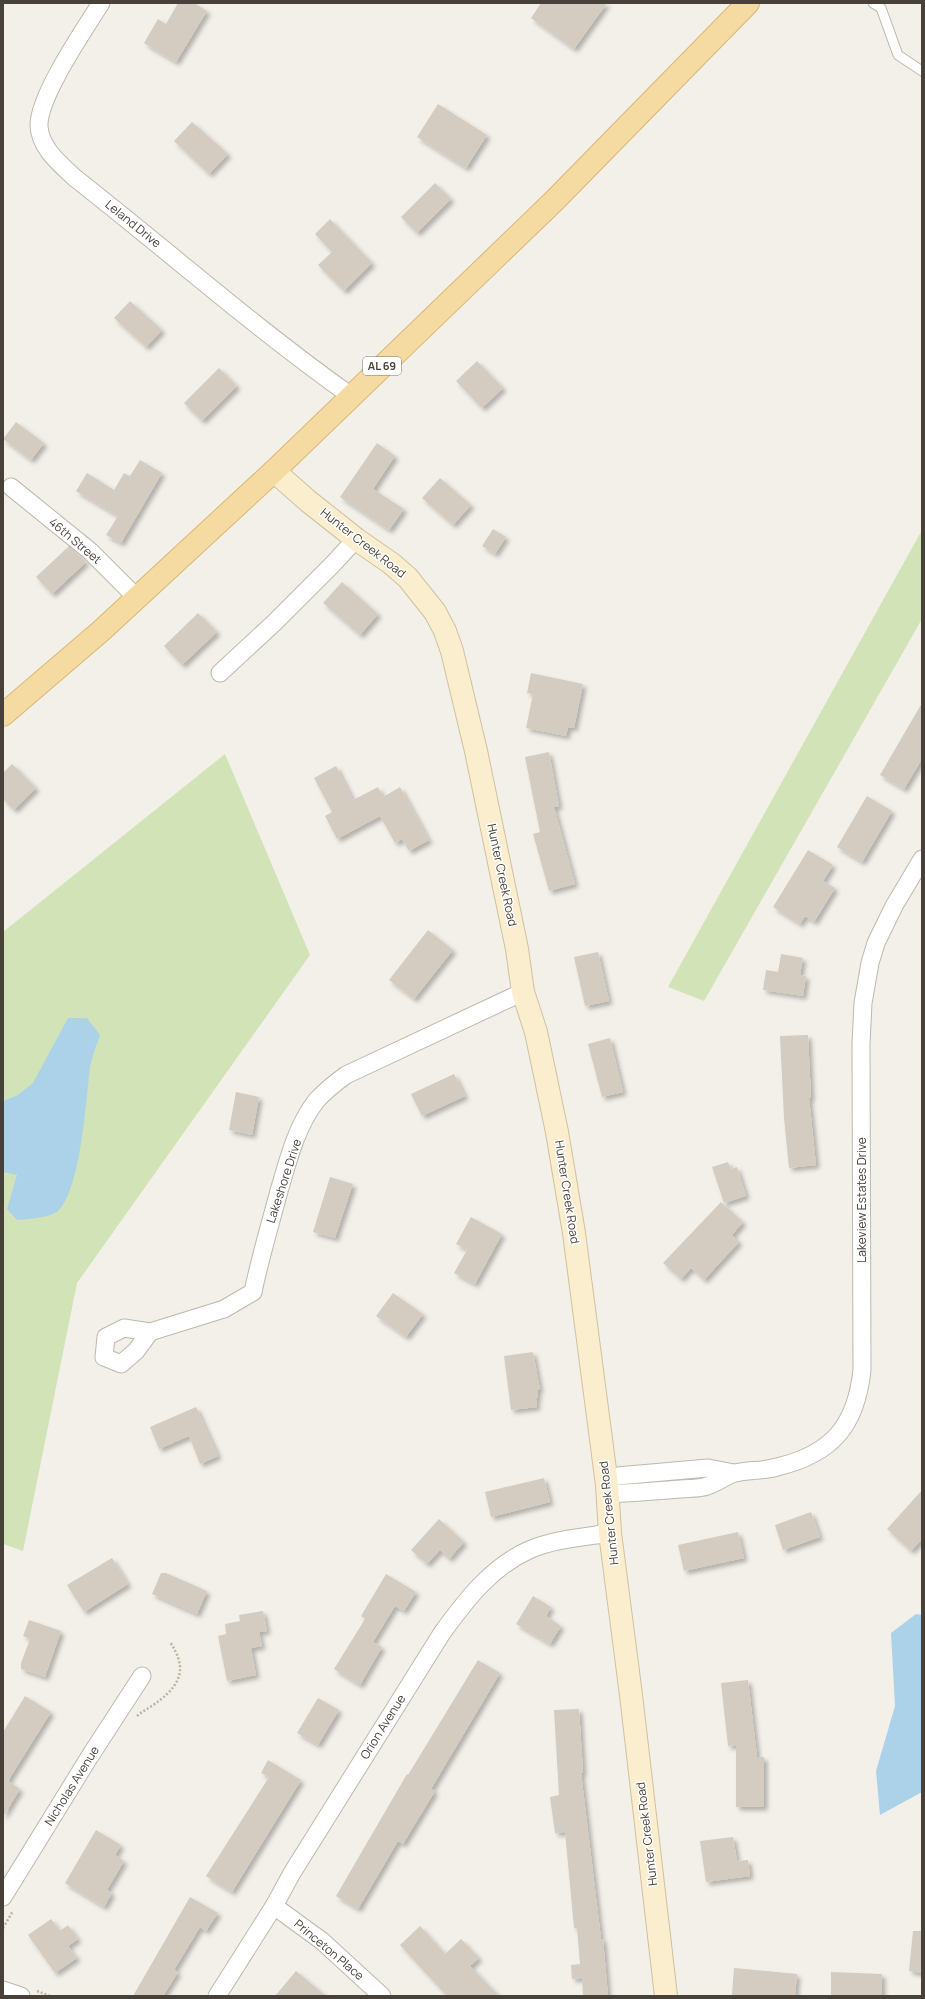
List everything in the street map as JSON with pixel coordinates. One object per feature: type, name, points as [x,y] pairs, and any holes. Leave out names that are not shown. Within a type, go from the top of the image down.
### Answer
[{"type":"main road","name":"AL 69","points":[[3,715],[62,666],[274,471],[555,200],[748,3]]},
{"type":"main road","name":"Hunter Creek Road","points":[[274,471],[308,501],[356,539],[392,564],[408,578],[435,612],[445,631],[452,651],[476,751],[517,949],[523,992],[536,1032],[557,1132],[572,1217],[606,1486],[610,1533],[631,1694],[666,1996]]},
{"type":"street","name":"Leland Drive","points":[[101,3],[60,69],[42,106],[39,126],[46,147],[60,164],[75,178],[298,359],[351,396]]},
{"type":"street","name":"46th Street","points":[[11,488],[90,551],[137,598]]},
{"type":"street","points":[[220,673],[268,629],[356,539]]},
{"type":"street","name":"Lakeview Estates Drive","points":[[606,1486],[708,1468],[734,1474],[776,1468],[796,1462],[814,1454],[831,1442],[844,1428],[854,1410],[860,1390],[862,1370],[861,1044],[866,983],[876,944],[894,906],[922,859]]},
{"type":"street","name":"Lakeshore Drive","points":[[150,1332],[224,1309],[253,1292],[261,1255],[289,1156],[305,1119],[316,1102],[330,1087],[346,1075],[523,992]]},
{"type":"street","name":"Orion Avenue","points":[[218,1996],[274,1906],[292,1873],[442,1633],[467,1600],[496,1571],[530,1550],[570,1540],[610,1533]]},
{"type":"street","name":"Nicholas Avenue","points":[[9,1902],[90,1756],[142,1676]]},
{"type":"street","name":"Princeton Place","points":[[274,1906],[322,1941],[382,1996]]},
{"type":"street","points":[[3,1990],[21,1996]]},
{"type":"lane","points":[[873,3],[881,8],[898,55],[922,71]]},
{"type":"path","points":[[132,1721],[171,1690],[180,1676],[179,1656],[170,1642]]},
{"type":"path","points":[[3,1928],[9,1902]]},
{"type":"green space","points":[[922,530],[922,619],[704,1001],[668,987]]},
{"type":"green space","points":[[225,754],[310,955],[77,1283],[23,1551],[3,1544],[3,932]]},
{"type":"water","points":[[68,1018],[87,1018],[100,1035],[90,1067],[81,1143],[72,1184],[66,1200],[58,1211],[44,1217],[17,1220],[7,1209],[17,1175],[3,1172],[3,1101],[18,1095],[33,1083]]},
{"type":"water","points":[[916,1614],[922,1615],[922,1792],[880,1815],[876,1771],[895,1706],[891,1633]]},
{"type":"building","points":[[178,3],[194,3],[207,11],[176,62],[144,43],[158,19],[166,24]]},
{"type":"building","points":[[541,3],[607,3],[574,49],[531,18]]},
{"type":"building","points":[[438,104],[487,135],[466,168],[417,137]]},
{"type":"building","points":[[192,122],[228,154],[209,174],[174,141]]},
{"type":"building","points":[[435,183],[451,199],[417,233],[401,217]]},
{"type":"building","points":[[330,219],[372,263],[344,291],[318,265],[332,252],[315,234]]},
{"type":"building","points":[[130,301],[162,330],[146,347],[114,318]]},
{"type":"building","points":[[477,361],[503,388],[482,408],[456,381]]},
{"type":"building","points":[[219,368],[237,386],[202,421],[184,403]]},
{"type":"building","points":[[16,422],[44,443],[31,460],[3,439]]},
{"type":"building","points":[[377,443],[395,456],[373,489],[404,509],[389,530],[340,497]]},
{"type":"building","points":[[140,460],[162,473],[121,543],[106,535],[118,516],[76,491],[87,473],[114,490],[124,473],[130,476]]},
{"type":"building","points":[[440,478],[471,505],[453,525],[422,498]]},
{"type":"building","points":[[493,529],[506,537],[495,554],[482,546]]},
{"type":"building","points":[[69,546],[86,562],[52,594],[36,577]]},
{"type":"building","points":[[342,582],[378,614],[360,635],[323,603]]},
{"type":"building","points":[[198,613],[217,632],[182,665],[164,646]]},
{"type":"building","points":[[531,673],[583,684],[574,728],[568,727],[566,736],[526,728],[533,694],[527,693]]},
{"type":"building","points":[[922,703],[922,759],[904,789],[880,775]]},
{"type":"building","points":[[549,752],[559,806],[554,807],[575,884],[549,891],[533,834],[540,832],[525,757]]},
{"type":"building","points":[[12,764],[36,788],[14,810],[3,799],[3,773]]},
{"type":"building","points":[[336,766],[353,800],[378,787],[383,797],[400,787],[429,840],[409,851],[402,839],[395,843],[380,816],[337,839],[325,816],[332,812],[314,778]]},
{"type":"building","points":[[867,796],[892,811],[862,862],[837,847]]},
{"type":"building","points":[[808,850],[833,865],[823,881],[835,888],[814,922],[805,916],[800,924],[773,907]]},
{"type":"building","points":[[428,930],[453,950],[414,999],[389,980]]},
{"type":"building","points":[[598,952],[609,1001],[585,1006],[574,957]]},
{"type":"building","points":[[781,954],[803,958],[800,975],[806,976],[803,996],[763,990],[766,970],[778,972]]},
{"type":"building","points":[[808,1035],[811,1098],[809,1098],[816,1165],[789,1168],[784,1118],[780,1036]]},
{"type":"building","points":[[610,1038],[623,1092],[602,1097],[588,1044]]},
{"type":"building","points":[[454,1074],[465,1096],[422,1116],[411,1094]]},
{"type":"building","points":[[236,1092],[259,1097],[252,1135],[229,1130]]},
{"type":"building","points":[[728,1162],[731,1169],[737,1167],[746,1196],[724,1203],[712,1167]]},
{"type":"building","points":[[330,1177],[353,1184],[335,1238],[313,1232]]},
{"type":"building","points":[[721,1202],[743,1222],[732,1235],[739,1242],[704,1280],[691,1268],[681,1279],[663,1263]]},
{"type":"building","points":[[471,1217],[502,1234],[475,1284],[454,1273],[467,1250],[456,1244]]},
{"type":"building","points":[[393,1293],[423,1314],[406,1337],[376,1316]]},
{"type":"building","points":[[533,1352],[540,1390],[537,1390],[537,1407],[511,1410],[504,1356]]},
{"type":"building","points":[[196,1407],[218,1456],[200,1464],[189,1436],[159,1449],[150,1427]]},
{"type":"building","points":[[544,1478],[550,1502],[491,1517],[485,1492]]},
{"type":"building","points":[[922,1490],[922,1539],[911,1551],[887,1529]]},
{"type":"building","points":[[811,1512],[820,1537],[783,1550],[775,1525]]},
{"type":"building","points":[[439,1519],[464,1542],[449,1559],[440,1550],[427,1564],[411,1550]]},
{"type":"building","points":[[738,1532],[744,1558],[684,1571],[678,1545]]},
{"type":"building","points":[[112,1558],[128,1584],[84,1612],[67,1585]]},
{"type":"building","points":[[161,1573],[166,1573],[207,1591],[197,1614],[152,1594]]},
{"type":"building","points":[[386,1574],[416,1592],[404,1611],[395,1606],[373,1642],[382,1647],[360,1685],[334,1669],[365,1619],[361,1616]]},
{"type":"building","points":[[533,1596],[551,1607],[546,1616],[561,1626],[550,1644],[516,1624]]},
{"type":"building","points":[[263,1611],[267,1631],[259,1632],[262,1646],[251,1648],[256,1675],[227,1681],[218,1636],[226,1634],[225,1624],[240,1621],[239,1615]]},
{"type":"building","points":[[29,1620],[61,1631],[45,1677],[21,1669],[21,1663],[30,1639],[23,1636]]},
{"type":"building","points":[[478,1660],[500,1673],[431,1789],[435,1791],[403,1844],[398,1841],[358,1909],[336,1896],[407,1774],[408,1775]]},
{"type":"building","points":[[748,1680],[757,1757],[764,1757],[764,1807],[736,1807],[736,1745],[728,1746],[721,1683]]},
{"type":"building","points":[[25,1696],[51,1712],[8,1781],[20,1789],[3,1817],[3,1732]]},
{"type":"building","points":[[318,1698],[339,1710],[318,1745],[297,1733]]},
{"type":"building","points":[[579,1709],[583,1773],[581,1773],[601,1939],[603,1939],[608,1996],[583,1996],[582,1978],[572,1979],[571,1965],[580,1964],[577,1928],[574,1928],[565,1832],[555,1833],[550,1797],[559,1795],[554,1710]]},
{"type":"building","points":[[268,1760],[301,1780],[232,1892],[206,1876],[269,1777],[261,1773]]},
{"type":"building","points":[[96,1830],[121,1845],[115,1855],[124,1861],[107,1890],[112,1893],[104,1907],[65,1883]]},
{"type":"building","points":[[733,1837],[737,1861],[748,1860],[750,1876],[706,1882],[700,1841]]},
{"type":"building","points":[[190,1897],[218,1913],[206,1931],[200,1927],[174,1970],[178,1972],[163,1996],[133,1996]]},
{"type":"building","points":[[51,1919],[60,1931],[68,1925],[78,1939],[68,1946],[77,1958],[55,1973],[28,1935]]},
{"type":"building","points":[[420,1926],[445,1954],[461,1939],[479,1958],[470,1966],[499,1996],[447,1996],[400,1945]]},
{"type":"building","points":[[913,1931],[922,1931],[922,1973],[909,1971]]},
{"type":"building","points":[[734,1968],[797,1974],[795,1996],[732,1995]]},
{"type":"building","points":[[296,1971],[326,1996],[275,1996]]},
{"type":"building","points":[[831,1972],[882,1974],[882,1996],[831,1995]]}]
